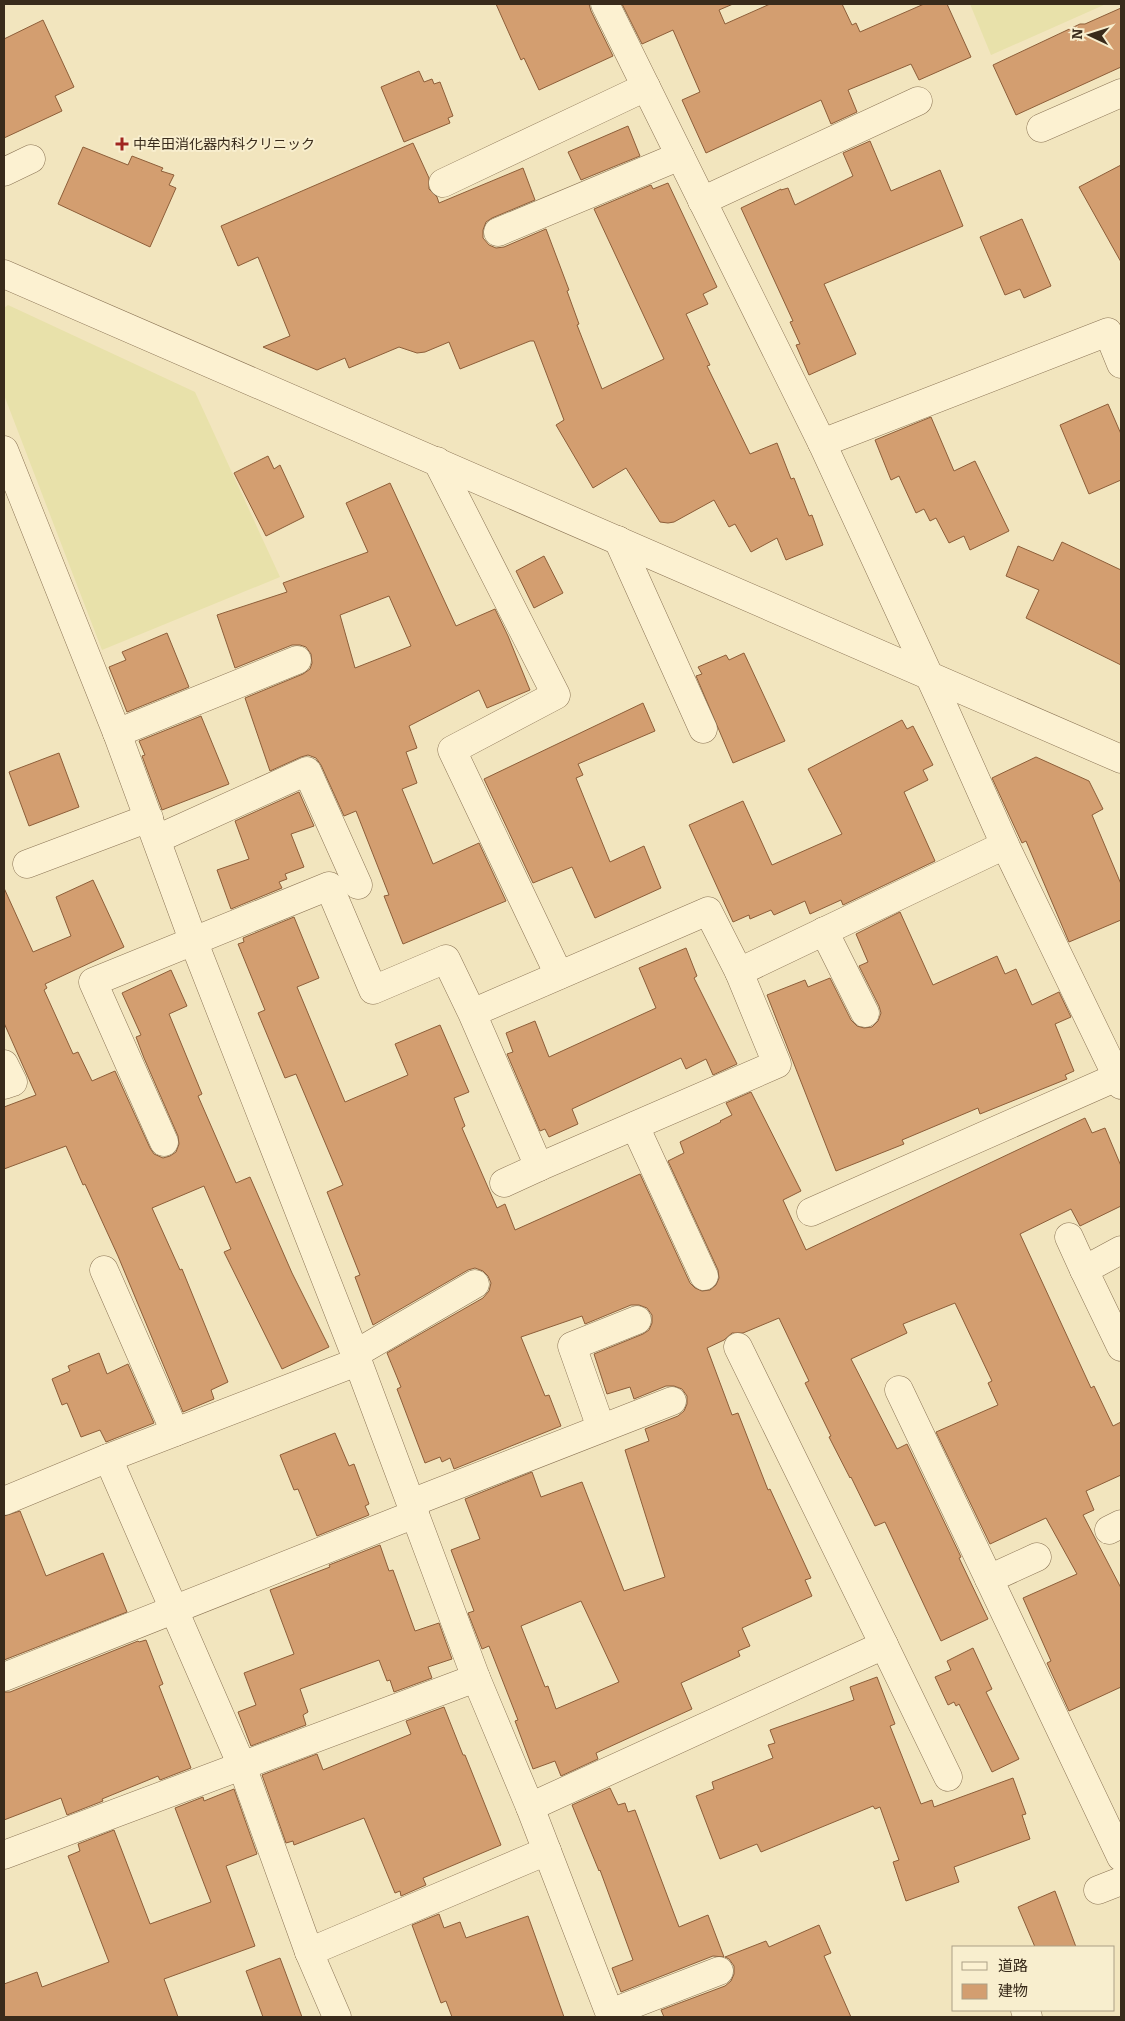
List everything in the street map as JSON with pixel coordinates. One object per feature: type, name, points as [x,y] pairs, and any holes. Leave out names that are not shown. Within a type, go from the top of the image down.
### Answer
[{"type":"street","points":[[605,4],[822,443],[1005,845],[1119,1081],[811,1212]]},
{"type":"street","points":[[442,183],[646,87]]},
{"type":"street","points":[[1041,128],[1121,93]]},
{"type":"street","points":[[702,201],[918,101]]},
{"type":"street","points":[[498,232],[680,156]]},
{"type":"street","points":[[4,172],[31,159]]},
{"type":"street","points":[[4,274],[1121,759]]},
{"type":"street","points":[[822,443],[1108,332],[1121,364]]},
{"type":"street","points":[[4,450],[117,733],[193,940],[356,1358],[476,1678],[548,1851],[611,2015],[719,1971]]},
{"type":"street","points":[[437,461],[556,695],[452,750],[559,975]]},
{"type":"street","points":[[618,540],[703,729]]},
{"type":"street","points":[[117,733],[297,660]]},
{"type":"street","points":[[26,864],[153,829],[307,771],[358,885]]},
{"type":"street","points":[[739,972],[1005,845]]},
{"type":"street","points":[[164,1142],[93,982],[329,886],[373,990],[446,959],[472,1013],[539,1168]]},
{"type":"street","points":[[472,1013],[708,911],[739,972],[777,1064],[504,1183]]},
{"type":"street","points":[[824,931],[864,1013]]},
{"type":"street","points":[[4,1064],[12,1082],[4,1086]]},
{"type":"street","points":[[635,1126],[704,1276]]},
{"type":"street","points":[[1069,1237],[1121,1347]]},
{"type":"street","points":[[1084,1270],[1121,1250]]},
{"type":"street","points":[[104,1270],[175,1432]]},
{"type":"street","points":[[4,1501],[356,1358],[475,1284]]},
{"type":"street","points":[[601,1428],[572,1346],[636,1320]]},
{"type":"street","points":[[738,1347],[948,1776]]},
{"type":"street","points":[[899,1390],[1121,1857]]},
{"type":"street","points":[[4,1677],[175,1608],[601,1428],[672,1401]]},
{"type":"street","points":[[108,1458],[175,1608],[242,1766],[309,1952],[337,2017]]},
{"type":"street","points":[[989,1579],[1037,1557]]},
{"type":"street","points":[[530,1807],[884,1645]]},
{"type":"street","points":[[4,1856],[476,1678]]},
{"type":"street","points":[[309,1952],[548,1851]]},
{"type":"shaded area","points":[[970,4],[1106,4],[991,55]]},
{"type":"shaded area","points":[[8,305],[195,392],[280,577],[102,650],[4,395],[4,308]]},
{"type":"building","points":[[496,4],[589,4],[613,56],[539,90],[524,58],[521,60]]},
{"type":"building","points":[[622,4],[733,4],[719,10],[725,24],[770,4],[842,4],[852,25],[856,23],[860,32],[924,4],[947,4],[971,57],[919,80],[911,64],[848,90],[857,112],[831,124],[821,100],[706,153],[682,100],[700,92],[673,30],[642,44]]},
{"type":"building","points":[[1121,8],[1121,67],[1016,115],[993,65],[1080,24],[1085,24]]},
{"type":"building","points":[[43,20],[74,87],[55,96],[62,111],[4,138],[4,39]]},
{"type":"building","points":[[419,71],[424,82],[432,79],[434,84],[440,82],[453,116],[448,118],[450,123],[404,142],[381,87]]},
{"type":"building","points":[[628,126],[640,156],[581,180],[568,152]]},
{"type":"building","points":[[870,141],[891,191],[940,170],[963,226],[824,284],[856,354],[809,375],[796,345],[800,344],[790,322],[793,321],[741,208],[781,189],[788,188],[795,205],[853,176],[843,153]]},
{"type":"building","points":[[413,143],[429,178],[429,189],[437,197],[439,203],[523,168],[535,200],[486,222],[483,238],[489,245],[496,248],[504,247],[546,229],[569,290],[567,291],[579,324],[577,325],[602,389],[664,359],[594,209],[651,185],[653,189],[668,183],[717,287],[703,294],[708,304],[686,314],[710,365],[707,366],[750,454],[777,443],[791,479],[794,478],[809,516],[812,515],[823,545],[786,560],[777,538],[751,552],[735,524],[729,527],[714,500],[674,522],[660,522],[626,468],[593,488],[556,425],[564,420],[534,341],[460,369],[449,342],[425,352],[417,353],[399,347],[349,368],[345,358],[317,370],[263,347],[290,336],[258,257],[238,266],[221,226]]},
{"type":"building","points":[[83,147],[128,165],[132,156],[163,168],[161,171],[174,175],[169,185],[176,188],[150,247],[58,204]]},
{"type":"building","points":[[1121,165],[1121,262],[1079,187]]},
{"type":"building","points":[[1022,219],[1051,286],[1024,298],[1020,289],[1005,295],[980,237]]},
{"type":"building","points":[[1108,404],[1121,434],[1121,480],[1089,494],[1060,425]]},
{"type":"building","points":[[931,417],[954,471],[975,461],[1009,531],[970,550],[964,536],[949,543],[936,518],[930,521],[924,509],[916,513],[899,476],[891,480],[875,440]]},
{"type":"building","points":[[268,456],[274,469],[280,465],[304,517],[266,536],[234,473]]},
{"type":"building","points":[[390,483],[456,626],[495,609],[530,690],[487,708],[479,690],[409,726],[417,748],[406,752],[417,783],[402,789],[433,864],[479,843],[506,901],[403,944],[384,896],[389,895],[356,811],[344,816],[316,758],[308,755],[270,771],[245,698],[303,674],[310,669],[312,663],[311,654],[306,647],[292,645],[235,668],[217,615],[287,592],[283,583],[368,552],[346,503]],"holes":[[[389,596],[411,646],[355,668],[340,615]]]},
{"type":"building","points":[[1062,542],[1121,570],[1121,665],[1026,618],[1039,590],[1006,576],[1018,546],[1053,561]]},
{"type":"building","points":[[544,556],[563,593],[534,608],[516,571]]},
{"type":"building","points":[[167,633],[189,687],[127,712],[109,667],[126,660],[122,652]]},
{"type":"building","points":[[744,653],[785,741],[733,763],[696,676],[702,674],[698,667],[726,655],[729,660]]},
{"type":"building","points":[[643,703],[655,731],[578,764],[583,775],[576,778],[610,862],[644,846],[661,888],[595,918],[572,867],[533,883],[484,779]]},
{"type":"building","points":[[201,716],[229,784],[162,810],[142,756],[145,755],[139,741]]},
{"type":"building","points":[[902,720],[907,729],[913,726],[933,765],[923,770],[928,780],[904,792],[935,861],[843,905],[841,900],[810,914],[805,901],[774,915],[771,910],[750,919],[749,915],[733,922],[689,825],[743,801],[772,865],[842,834],[808,769]]},
{"type":"building","points":[[59,753],[79,807],[29,826],[9,772]]},
{"type":"building","points":[[1036,757],[1089,781],[1103,809],[1092,815],[1121,884],[1121,920],[1069,942],[1026,841],[1022,843],[992,778]]},
{"type":"building","points":[[299,792],[314,826],[291,834],[304,867],[285,874],[287,879],[279,882],[282,888],[231,909],[217,870],[249,859],[235,821]]},
{"type":"building","points":[[93,880],[124,947],[45,984],[47,988],[44,990],[73,1054],[78,1052],[92,1081],[115,1071],[154,1154],[163,1158],[176,1152],[179,1144],[178,1136],[144,1058],[136,1037],[141,1035],[122,993],[171,970],[187,1006],[169,1014],[202,1094],[198,1096],[236,1183],[250,1177],[292,1273],[329,1347],[282,1369],[224,1252],[231,1249],[204,1186],[152,1208],[180,1270],[182,1269],[228,1382],[211,1390],[214,1399],[183,1412],[118,1256],[66,1146],[4,1169],[4,1107],[36,1095],[4,1023],[4,888],[33,952],[71,936],[56,897]]},
{"type":"building","points":[[900,912],[933,985],[997,956],[1005,974],[1016,969],[1032,1005],[1059,992],[1071,1017],[1055,1024],[1074,1071],[1065,1075],[1067,1079],[980,1114],[978,1108],[902,1140],[904,1144],[836,1171],[767,995],[805,980],[808,987],[830,978],[851,1020],[857,1026],[864,1028],[872,1027],[878,1021],[881,1013],[859,966],[868,962],[856,934]]},
{"type":"building","points":[[294,917],[319,978],[297,987],[345,1102],[408,1075],[395,1044],[440,1025],[469,1092],[454,1098],[465,1126],[462,1128],[497,1208],[505,1204],[515,1230],[640,1174],[690,1283],[702,1291],[710,1290],[716,1285],[719,1278],[718,1270],[668,1161],[684,1153],[680,1142],[732,1115],[726,1103],[751,1092],[801,1191],[783,1200],[806,1250],[1085,1118],[1092,1133],[1105,1128],[1121,1166],[1121,1206],[1080,1226],[1071,1209],[1020,1234],[1091,1388],[1094,1386],[1113,1426],[1121,1422],[1121,1475],[1086,1491],[1094,1510],[1083,1515],[1121,1588],[1121,1687],[1069,1711],[1047,1663],[1051,1661],[1023,1598],[1077,1574],[1046,1518],[990,1544],[936,1432],[998,1405],[988,1383],[992,1381],[955,1303],[903,1324],[907,1333],[851,1359],[897,1449],[907,1444],[961,1557],[959,1558],[988,1619],[941,1641],[885,1522],[875,1526],[829,1437],[831,1436],[805,1383],[809,1381],[779,1318],[743,1333],[732,1333],[724,1340],[707,1348],[732,1415],[738,1413],[768,1490],[770,1489],[811,1578],[805,1580],[812,1596],[742,1628],[750,1646],[738,1651],[740,1656],[681,1683],[692,1709],[596,1753],[598,1759],[561,1776],[555,1761],[533,1769],[515,1721],[518,1720],[489,1646],[482,1649],[468,1613],[474,1611],[451,1550],[480,1539],[465,1499],[532,1472],[541,1497],[582,1482],[624,1591],[665,1577],[625,1450],[649,1441],[645,1429],[678,1416],[684,1411],[687,1404],[687,1396],[682,1389],[674,1386],[666,1386],[634,1399],[630,1387],[607,1394],[594,1354],[649,1330],[652,1323],[652,1315],[647,1308],[631,1305],[585,1324],[582,1316],[521,1337],[545,1396],[549,1395],[561,1426],[454,1469],[450,1458],[442,1462],[440,1457],[425,1463],[397,1389],[401,1387],[387,1353],[483,1298],[489,1291],[491,1283],[483,1271],[475,1268],[468,1270],[373,1325],[355,1277],[360,1275],[327,1192],[343,1185],[296,1074],[285,1078],[258,1013],[265,1010],[238,944],[244,942],[243,938]],"holes":[[[581,1601],[619,1682],[556,1709],[548,1686],[545,1687],[521,1626]]]},
{"type":"building","points":[[686,948],[697,976],[694,978],[737,1064],[713,1075],[706,1059],[686,1069],[681,1058],[572,1109],[578,1124],[549,1137],[545,1129],[540,1131],[507,1054],[513,1052],[506,1033],[535,1021],[549,1057],[656,1008],[639,968]]},
{"type":"building","points":[[99,1353],[107,1374],[128,1364],[154,1423],[106,1442],[100,1430],[81,1437],[67,1403],[62,1405],[52,1379],[70,1371],[68,1366]]},
{"type":"building","points":[[335,1433],[349,1466],[354,1464],[369,1504],[365,1506],[369,1515],[317,1536],[298,1489],[294,1490],[280,1455]]},
{"type":"building","points":[[20,1511],[46,1576],[103,1553],[127,1612],[4,1660],[4,1516]]},
{"type":"building","points":[[380,1545],[389,1571],[393,1570],[415,1631],[439,1623],[452,1659],[428,1667],[432,1678],[394,1692],[390,1680],[387,1681],[379,1660],[300,1689],[308,1712],[303,1715],[306,1725],[251,1746],[238,1712],[256,1705],[244,1673],[294,1654],[270,1590]]},
{"type":"building","points":[[146,1640],[163,1684],[159,1686],[191,1768],[160,1780],[158,1776],[67,1815],[61,1798],[4,1820],[4,1692],[10,1692],[138,1641]]},
{"type":"building","points":[[973,1648],[992,1689],[986,1692],[1019,1759],[992,1772],[959,1704],[956,1706],[954,1702],[948,1705],[935,1677],[951,1670],[947,1661]]},
{"type":"building","points":[[877,1677],[895,1724],[890,1726],[921,1804],[932,1800],[934,1807],[1013,1778],[1026,1814],[1022,1815],[1030,1839],[954,1867],[959,1882],[906,1901],[893,1862],[899,1860],[880,1807],[875,1809],[873,1806],[761,1852],[757,1844],[720,1859],[696,1796],[714,1789],[712,1782],[773,1758],[768,1745],[775,1743],[770,1730],[854,1700],[850,1687]]},
{"type":"building","points":[[444,1707],[501,1845],[423,1878],[426,1885],[401,1896],[400,1891],[395,1893],[364,1818],[294,1845],[293,1841],[286,1843],[262,1775],[317,1754],[323,1770],[411,1734],[406,1721]]},
{"type":"building","points":[[610,1788],[618,1805],[625,1803],[628,1812],[635,1810],[679,1927],[708,1915],[724,1957],[713,1956],[621,1992],[612,1968],[633,1960],[600,1870],[572,1805]]},
{"type":"building","points":[[234,1789],[257,1854],[226,1866],[255,1946],[164,1979],[178,2017],[4,2017],[4,1984],[37,1972],[42,1987],[109,1962],[68,1856],[80,1851],[78,1844],[114,1830],[150,1924],[211,1902],[175,1808],[203,1797],[204,1801]]},
{"type":"building","points":[[1055,1891],[1076,1946],[1035,1946],[1018,1907]]},
{"type":"building","points":[[439,1914],[444,1928],[460,1922],[466,1938],[528,1916],[564,2017],[452,2017],[446,2001],[441,2003],[412,1925]]},
{"type":"building","points":[[819,1925],[831,1953],[824,1956],[851,2017],[664,2017],[661,2010],[725,1986],[731,1981],[734,1974],[734,1966],[725,1957],[766,1941],[769,1947]]},
{"type":"building","points":[[280,1958],[302,2017],[263,2017],[246,1971]]},
{"type":"place","name":"中牟田消化器内科クリニック","points":[[122,144]]}]
